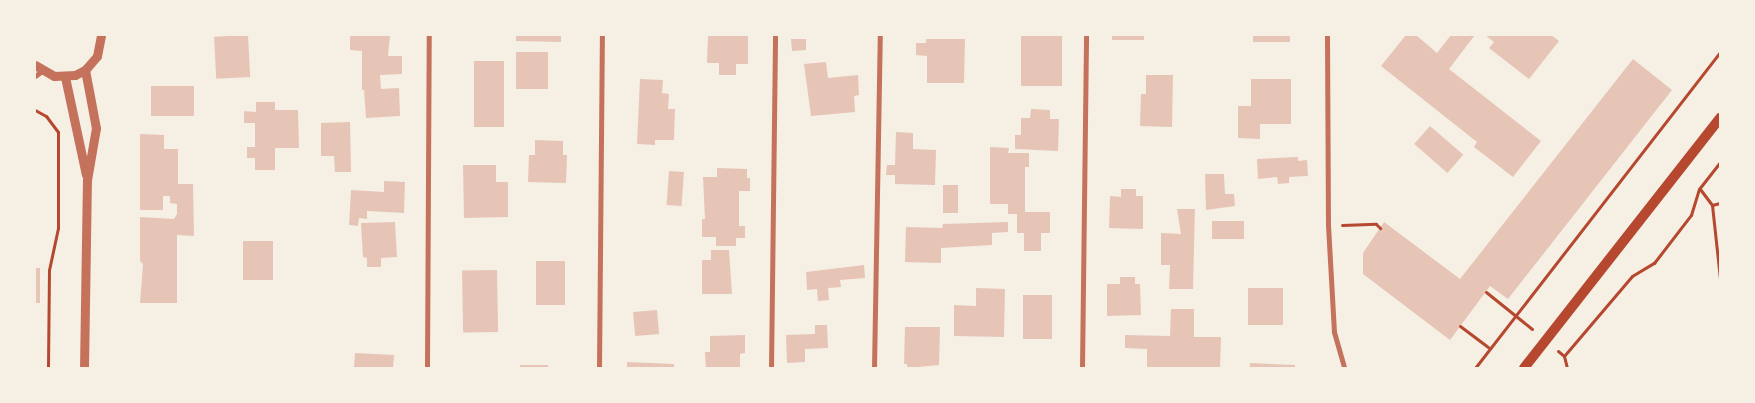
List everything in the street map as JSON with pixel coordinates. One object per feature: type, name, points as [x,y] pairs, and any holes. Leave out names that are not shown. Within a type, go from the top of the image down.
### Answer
[{"type":"main road","points":[[1525,368],[1720,118]]},
{"type":"street","points":[[427,368],[429,35]]},
{"type":"street","points":[[599,368],[602,35]]},
{"type":"street","points":[[771,368],[775,35]]},
{"type":"street","points":[[874,368],[880,35]]},
{"type":"street","points":[[1082,368],[1086,35]]},
{"type":"street","points":[[1327,35],[1328,225],[1334,332],[1344,368]]},
{"type":"street","points":[[37,70],[65,77],[85,70],[97,56],[103,36]]},
{"type":"street","points":[[84,368],[87,180],[96,128],[85,70]]},
{"type":"street","points":[[65,77],[87,180]]},
{"type":"path","points":[[1475,368],[1488,347],[1720,52]]},
{"type":"path","points":[[35,110],[46,116],[58,132],[58,228],[49,270],[48,368]]},
{"type":"path","points":[[1567,368],[1564,356],[1632,276],[1654,263],[1690,215],[1699,189],[1720,162]]},
{"type":"path","points":[[1699,189],[1712,205],[1720,279]]},
{"type":"path","points":[[1712,205],[1720,203]]},
{"type":"path","points":[[1328,225],[1376,224],[1380,228]]},
{"type":"path","points":[[1486,292],[1514,314]]},
{"type":"path","points":[[1460,326],[1488,347]]},
{"type":"building","points":[[248,35],[250,77],[216,79],[214,37]]},
{"type":"building","points":[[350,35],[390,35],[388,56],[402,56],[402,74],[380,75],[381,89],[399,88],[400,116],[366,118],[364,90],[362,90],[362,51],[350,50]]},
{"type":"building","points":[[516,35],[561,35],[561,42],[516,41]]},
{"type":"building","points":[[708,35],[748,35],[748,64],[736,64],[736,75],[719,75],[719,63],[707,63]]},
{"type":"building","points":[[1021,35],[1062,35],[1062,86],[1021,86]]},
{"type":"building","points":[[1112,35],[1144,35],[1144,40],[1112,40]]},
{"type":"building","points":[[1253,35],[1290,35],[1290,42],[1253,42]]},
{"type":"building","points":[[1406,35],[1416,35],[1437,53],[1451,35],[1475,35],[1449,69],[1541,141],[1513,177],[1474,147],[1477,142],[1381,66]]},
{"type":"building","points":[[1485,35],[1551,35],[1559,41],[1529,79],[1489,48],[1494,42]]},
{"type":"building","points":[[791,39],[806,39],[806,50],[792,51]]},
{"type":"building","points":[[926,39],[965,39],[964,83],[927,83],[927,56],[916,55],[916,43],[926,43]]},
{"type":"building","points":[[516,52],[548,52],[548,89],[516,89]]},
{"type":"building","points":[[1633,59],[1672,90],[1508,299],[1490,286],[1450,340],[1363,274],[1363,253],[1384,222],[1460,279]]},
{"type":"building","points":[[474,61],[504,61],[504,127],[474,127]]},
{"type":"building","points":[[826,62],[828,78],[858,75],[859,95],[854,96],[855,112],[811,116],[804,64]]},
{"type":"building","points":[[1146,75],[1173,75],[1172,127],[1140,126],[1141,94],[1146,94]]},
{"type":"building","points":[[640,79],[663,80],[662,93],[669,94],[668,109],[675,109],[674,140],[655,140],[655,145],[637,144]]},
{"type":"building","points":[[1251,79],[1291,79],[1291,124],[1260,124],[1260,139],[1238,138],[1238,106],[1251,106]]},
{"type":"building","points":[[151,86],[194,86],[194,116],[151,116]]},
{"type":"building","points":[[256,102],[275,102],[275,110],[298,110],[299,148],[275,148],[275,170],[255,170],[255,158],[247,158],[247,147],[255,147],[255,123],[244,123],[244,111],[256,112]]},
{"type":"building","points":[[1031,109],[1050,110],[1050,119],[1059,119],[1058,151],[1015,149],[1015,135],[1021,135],[1021,118],[1030,118]]},
{"type":"building","points":[[350,122],[351,172],[335,172],[334,156],[321,156],[321,123]]},
{"type":"building","points":[[1430,126],[1463,155],[1447,173],[1414,144]]},
{"type":"building","points":[[896,132],[913,133],[913,149],[936,150],[935,185],[895,184],[895,175],[886,175],[887,165],[895,165]]},
{"type":"building","points":[[140,134],[164,135],[164,149],[178,149],[178,184],[193,184],[194,236],[177,235],[177,303],[140,303],[143,264],[140,261],[140,217],[174,219],[177,214],[177,204],[170,203],[170,196],[163,196],[163,210],[140,210]]},
{"type":"building","points":[[535,140],[563,141],[563,155],[567,155],[566,183],[528,182],[529,155],[535,155]]},
{"type":"building","points":[[990,147],[1009,148],[1008,153],[1029,153],[1029,167],[1025,167],[1025,212],[1050,212],[1050,233],[1041,233],[1041,251],[1024,251],[1024,233],[1017,233],[1017,214],[1008,214],[1008,204],[990,204]]},
{"type":"building","points":[[1298,157],[1298,161],[1307,160],[1308,176],[1289,177],[1289,183],[1278,184],[1277,177],[1258,179],[1257,159]]},
{"type":"building","points":[[463,165],[496,165],[496,182],[508,182],[508,217],[464,218]]},
{"type":"building","points":[[717,168],[747,169],[747,178],[750,178],[750,191],[739,191],[739,226],[745,226],[745,238],[736,238],[736,246],[716,246],[716,237],[702,237],[702,219],[705,219],[703,177],[717,177]]},
{"type":"building","points":[[669,171],[684,172],[682,206],[667,205]]},
{"type":"building","points":[[1205,174],[1224,174],[1225,194],[1234,194],[1235,206],[1206,210]]},
{"type":"building","points":[[384,181],[405,182],[404,213],[367,211],[367,219],[359,218],[358,226],[349,225],[351,190],[384,192]]},
{"type":"building","points":[[943,185],[958,185],[958,213],[943,213]]},
{"type":"building","points":[[1121,189],[1136,189],[1136,196],[1143,196],[1143,229],[1109,228],[1110,196],[1121,197]]},
{"type":"building","points":[[1177,209],[1195,209],[1193,289],[1169,289],[1170,265],[1161,265],[1161,233],[1181,234]]},
{"type":"building","points":[[1212,221],[1244,221],[1244,239],[1212,239]]},
{"type":"building","points":[[395,222],[397,257],[381,258],[381,267],[367,267],[367,258],[363,257],[361,223]]},
{"type":"building","points":[[1008,222],[1008,232],[992,233],[992,245],[941,248],[941,263],[905,262],[906,227],[942,228],[943,224]]},
{"type":"building","points":[[243,241],[273,241],[273,280],[243,280]]},
{"type":"building","points":[[711,250],[729,250],[732,294],[702,294],[702,260],[711,260]]},
{"type":"building","points":[[536,261],[565,261],[565,305],[536,305]]},
{"type":"building","points":[[864,265],[865,278],[840,280],[841,287],[828,288],[829,300],[818,301],[817,289],[807,290],[806,272]]},
{"type":"building","points":[[35,268],[40,268],[40,303],[35,303]]},
{"type":"building","points":[[497,270],[498,332],[463,333],[462,271]]},
{"type":"building","points":[[1120,277],[1135,277],[1135,284],[1140,284],[1141,315],[1107,316],[1107,284],[1120,284]]},
{"type":"building","points":[[976,288],[1005,289],[1004,337],[954,336],[954,305],[976,306]]},
{"type":"building","points":[[1248,288],[1283,288],[1283,325],[1248,325]]},
{"type":"building","points":[[1023,295],[1052,295],[1052,339],[1023,339]]},
{"type":"building","points":[[1171,309],[1194,309],[1194,337],[1221,337],[1220,368],[1147,368],[1147,349],[1125,348],[1125,335],[1170,336]]},
{"type":"building","points":[[657,310],[659,334],[635,336],[633,312]]},
{"type":"building","points":[[815,325],[827,325],[828,348],[805,349],[805,362],[787,363],[786,335],[815,334]]},
{"type":"building","points":[[905,327],[940,327],[939,365],[907,368],[907,364],[904,364]]},
{"type":"building","points":[[745,335],[745,353],[740,354],[740,368],[706,368],[705,352],[710,352],[710,336]]},
{"type":"building","points":[[355,353],[394,355],[393,368],[354,368]]},
{"type":"building","points":[[627,362],[674,364],[674,368],[627,368]]},
{"type":"building","points":[[1250,363],[1295,365],[1295,368],[1250,368]]},
{"type":"building","points":[[520,365],[548,365],[548,368],[520,368]]}]
